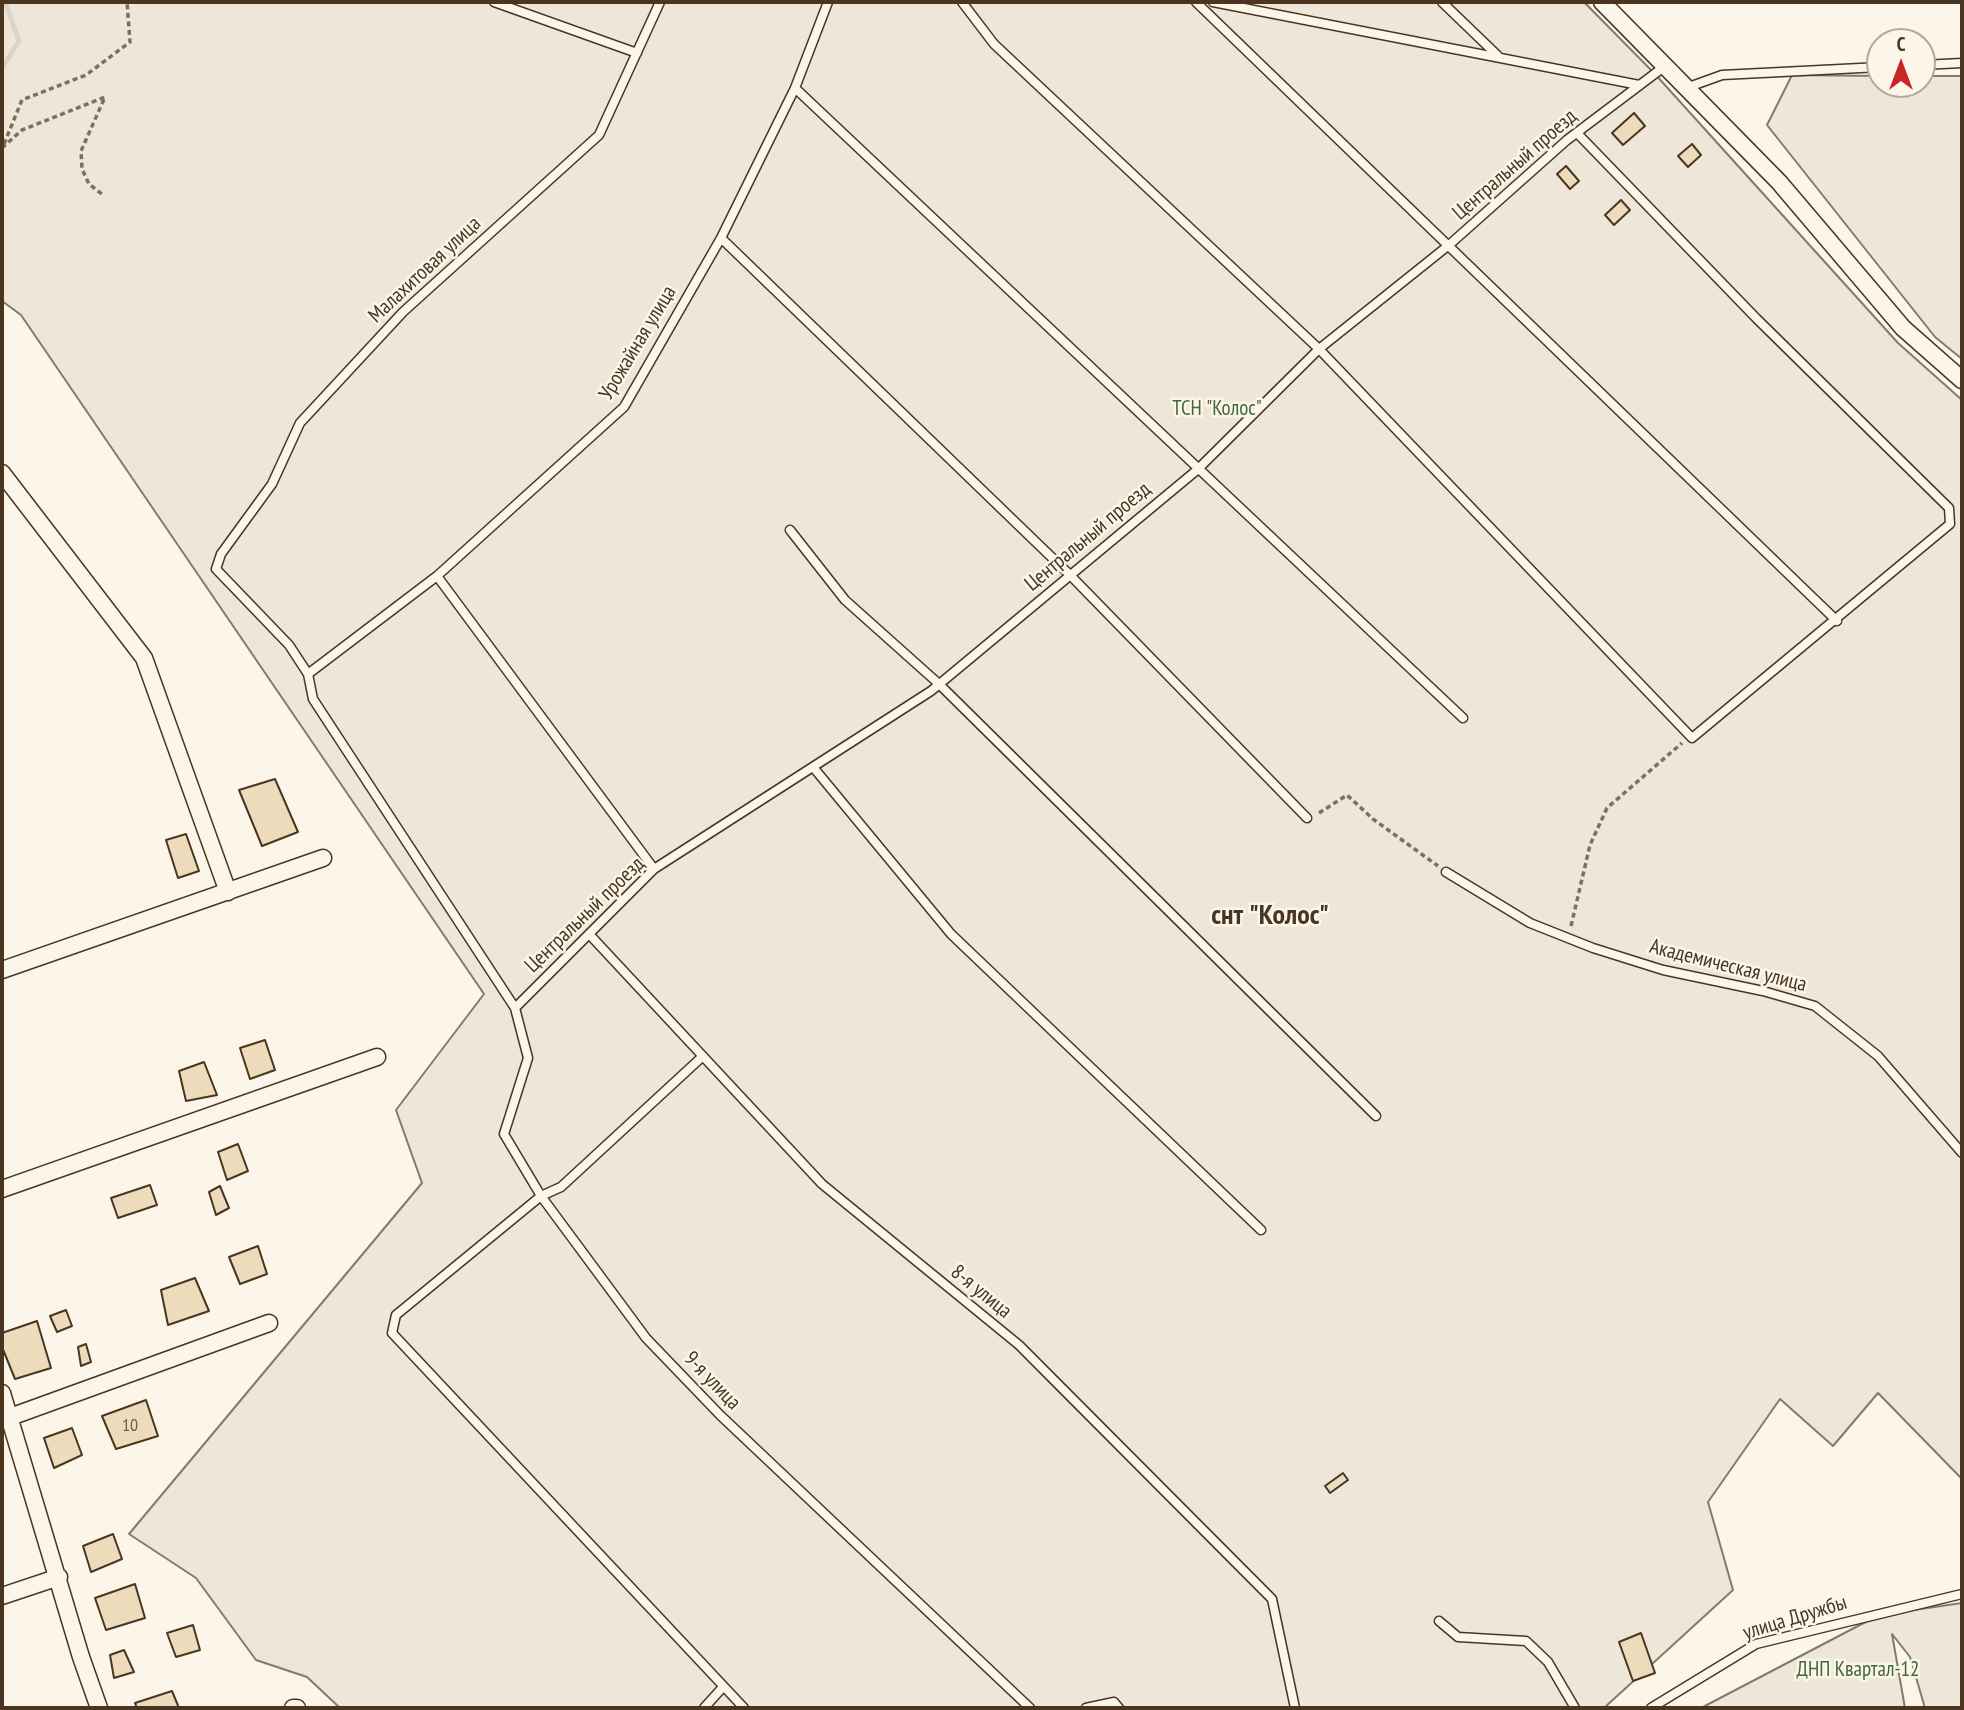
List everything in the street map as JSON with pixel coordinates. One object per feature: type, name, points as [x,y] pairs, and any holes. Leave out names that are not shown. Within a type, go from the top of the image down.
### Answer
[{"type":"street","points":[[1602,2],[1779,182],[1903,328],[1962,380]]},
{"type":"street","points":[[2,473],[144,658],[228,892]]},
{"type":"street","points":[[2,970],[323,858]]},
{"type":"street","points":[[2,1189],[377,1057]]},
{"type":"street","points":[[6,1419],[269,1323]]},
{"type":"street","points":[[2,1393],[6,1419],[59,1577],[81,1657],[100,1708]]},
{"type":"street","points":[[2,1596],[59,1577]]},
{"type":"lane","points":[[494,2],[637,53]]},
{"type":"lane","name":"Малахитовая улица","points":[[216,569],[221,554],[272,484],[300,423],[402,312],[599,135],[660,2]]},
{"type":"lane","name":"Урожайная улица","points":[[308,674],[437,576],[624,407],[721,238],[794,88],[828,2]]},
{"type":"lane","points":[[962,2],[995,44],[1319,349],[1692,738],[1837,621],[1950,524],[1949,509],[1756,318],[1577,133]]},
{"type":"lane","points":[[1196,2],[1837,621]]},
{"type":"lane","points":[[1213,2],[1639,85]]},
{"type":"lane","points":[[1442,2],[1498,56]]},
{"type":"lane","points":[[1936,64],[1962,63]]},
{"type":"lane","name":"Центральный проезд","points":[[515,1008],[654,869],[939,684],[1197,470],[1319,349],[1449,245],[1577,133],[1665,66]]},
{"type":"lane","points":[[1686,88],[1722,75],[1866,68]]},
{"type":"lane","points":[[794,88],[1463,718]]},
{"type":"lane","points":[[721,238],[1070,575],[1307,818]]},
{"type":"lane","points":[[790,530],[845,600],[939,684],[1376,1116]]},
{"type":"lane","name":"9-я улица","points":[[216,569],[289,645],[308,674],[313,699],[515,1008],[528,1058],[505,1134],[541,1196],[655,1348],[720,1415],[1030,1708]]},
{"type":"lane","points":[[437,576],[654,869]]},
{"type":"lane","points":[[813,767],[951,934],[1261,1230]]},
{"type":"lane","name":"Академическая улица","points":[[1446,872],[1530,923],[1567,938],[1663,970],[1763,991],[1815,1006],[1878,1056],[1962,1153]]},
{"type":"lane","name":"8-я улица","points":[[589,934],[822,1184],[1019,1345],[1272,1600],[1295,1708]]},
{"type":"lane","points":[[703,1056],[561,1187],[541,1196],[396,1315],[392,1333],[744,1708]]},
{"type":"lane","name":"улица Дружбы","points":[[1651,1708],[1756,1644],[1962,1594]]},
{"type":"lane","points":[[1439,1621],[1458,1637],[1526,1641],[1548,1662],[1574,1708]]},
{"type":"lane","points":[[704,1708],[723,1687]]},
{"type":"lane","points":[[1086,1708],[1114,1702],[1119,1708]]},
{"type":"path","points":[[2,147],[22,100],[86,75],[130,42],[127,2]]},
{"type":"path","points":[[2,147],[22,130],[105,97],[81,151],[82,169],[89,184],[102,194]]},
{"type":"path","points":[[1567,938],[1590,845],[1607,808],[1673,749],[1692,738]]},
{"type":"path","points":[[1307,818],[1347,795],[1374,819],[1446,872]]},
{"type":"green space","name":"ТСН \"Колос\"","points":[[2,2],[1584,2],[1655,74],[1898,343],[1962,400],[1962,1479],[1878,1393],[1833,1446],[1780,1399],[1708,1502],[1733,1590],[1604,1708],[340,1708],[307,1677],[256,1660],[196,1578],[129,1534],[422,1183],[396,1110],[484,994],[21,315],[2,301]]},
{"type":"green space","points":[[1792,75],[1866,76],[1866,98],[1936,98],[1936,76],[1962,76],[1962,359],[1935,337],[1767,125]]},
{"type":"green space","name":"ДНП Квартал-12","points":[[1962,1603],[1962,1708],[1925,1708],[1910,1657],[1892,1634],[1905,1708],[1701,1708],[1879,1615]]},
{"type":"building","points":[[1634,113],[1645,126],[1623,145],[1612,133]]},
{"type":"building","points":[[1692,144],[1701,155],[1688,167],[1678,156]]},
{"type":"building","points":[[1566,166],[1579,181],[1570,189],[1557,174]]},
{"type":"building","points":[[1621,200],[1630,210],[1614,225],[1605,215]]},
{"type":"building","points":[[275,779],[298,832],[262,846],[239,790]]},
{"type":"building","points":[[186,834],[199,871],[178,878],[166,840]]},
{"type":"building","points":[[265,1040],[275,1070],[250,1079],[240,1048]]},
{"type":"building","points":[[204,1062],[217,1095],[186,1101],[179,1071]]},
{"type":"building","points":[[238,1144],[248,1171],[227,1180],[218,1152]]},
{"type":"building","points":[[150,1185],[157,1205],[118,1218],[111,1198]]},
{"type":"building","points":[[220,1186],[229,1208],[216,1215],[209,1192]]},
{"type":"building","points":[[258,1246],[267,1274],[240,1284],[229,1257]]},
{"type":"building","points":[[195,1278],[209,1311],[168,1325],[161,1290]]},
{"type":"building","points":[[66,1310],[72,1326],[57,1332],[50,1316]]},
{"type":"building","points":[[37,1321],[51,1368],[15,1379],[2,1347],[2,1333]]},
{"type":"building","points":[[86,1344],[91,1362],[81,1366],[78,1347]]},
{"type":"building","points":[[146,1400],[158,1436],[116,1449],[102,1416]]},
{"type":"building","points":[[72,1428],[82,1455],[54,1468],[44,1438]]},
{"type":"building","points":[[1343,1473],[1348,1480],[1330,1493],[1325,1486]]},
{"type":"building","points":[[113,1534],[122,1559],[91,1572],[83,1546]]},
{"type":"building","points":[[135,1584],[145,1618],[106,1630],[95,1598]]},
{"type":"building","points":[[193,1625],[200,1650],[176,1657],[167,1633]]},
{"type":"building","points":[[1641,1633],[1655,1673],[1633,1681],[1619,1642]]},
{"type":"building","points":[[124,1650],[134,1672],[114,1678],[110,1655]]},
{"type":"building","points":[[172,1691],[179,1708],[137,1708],[135,1703]]},
{"type":"waterway","points":[[2,68],[19,41],[5,2]]},
{"type":"district","name":"снт \"Колос\"","points":[[1270,916]]}]
